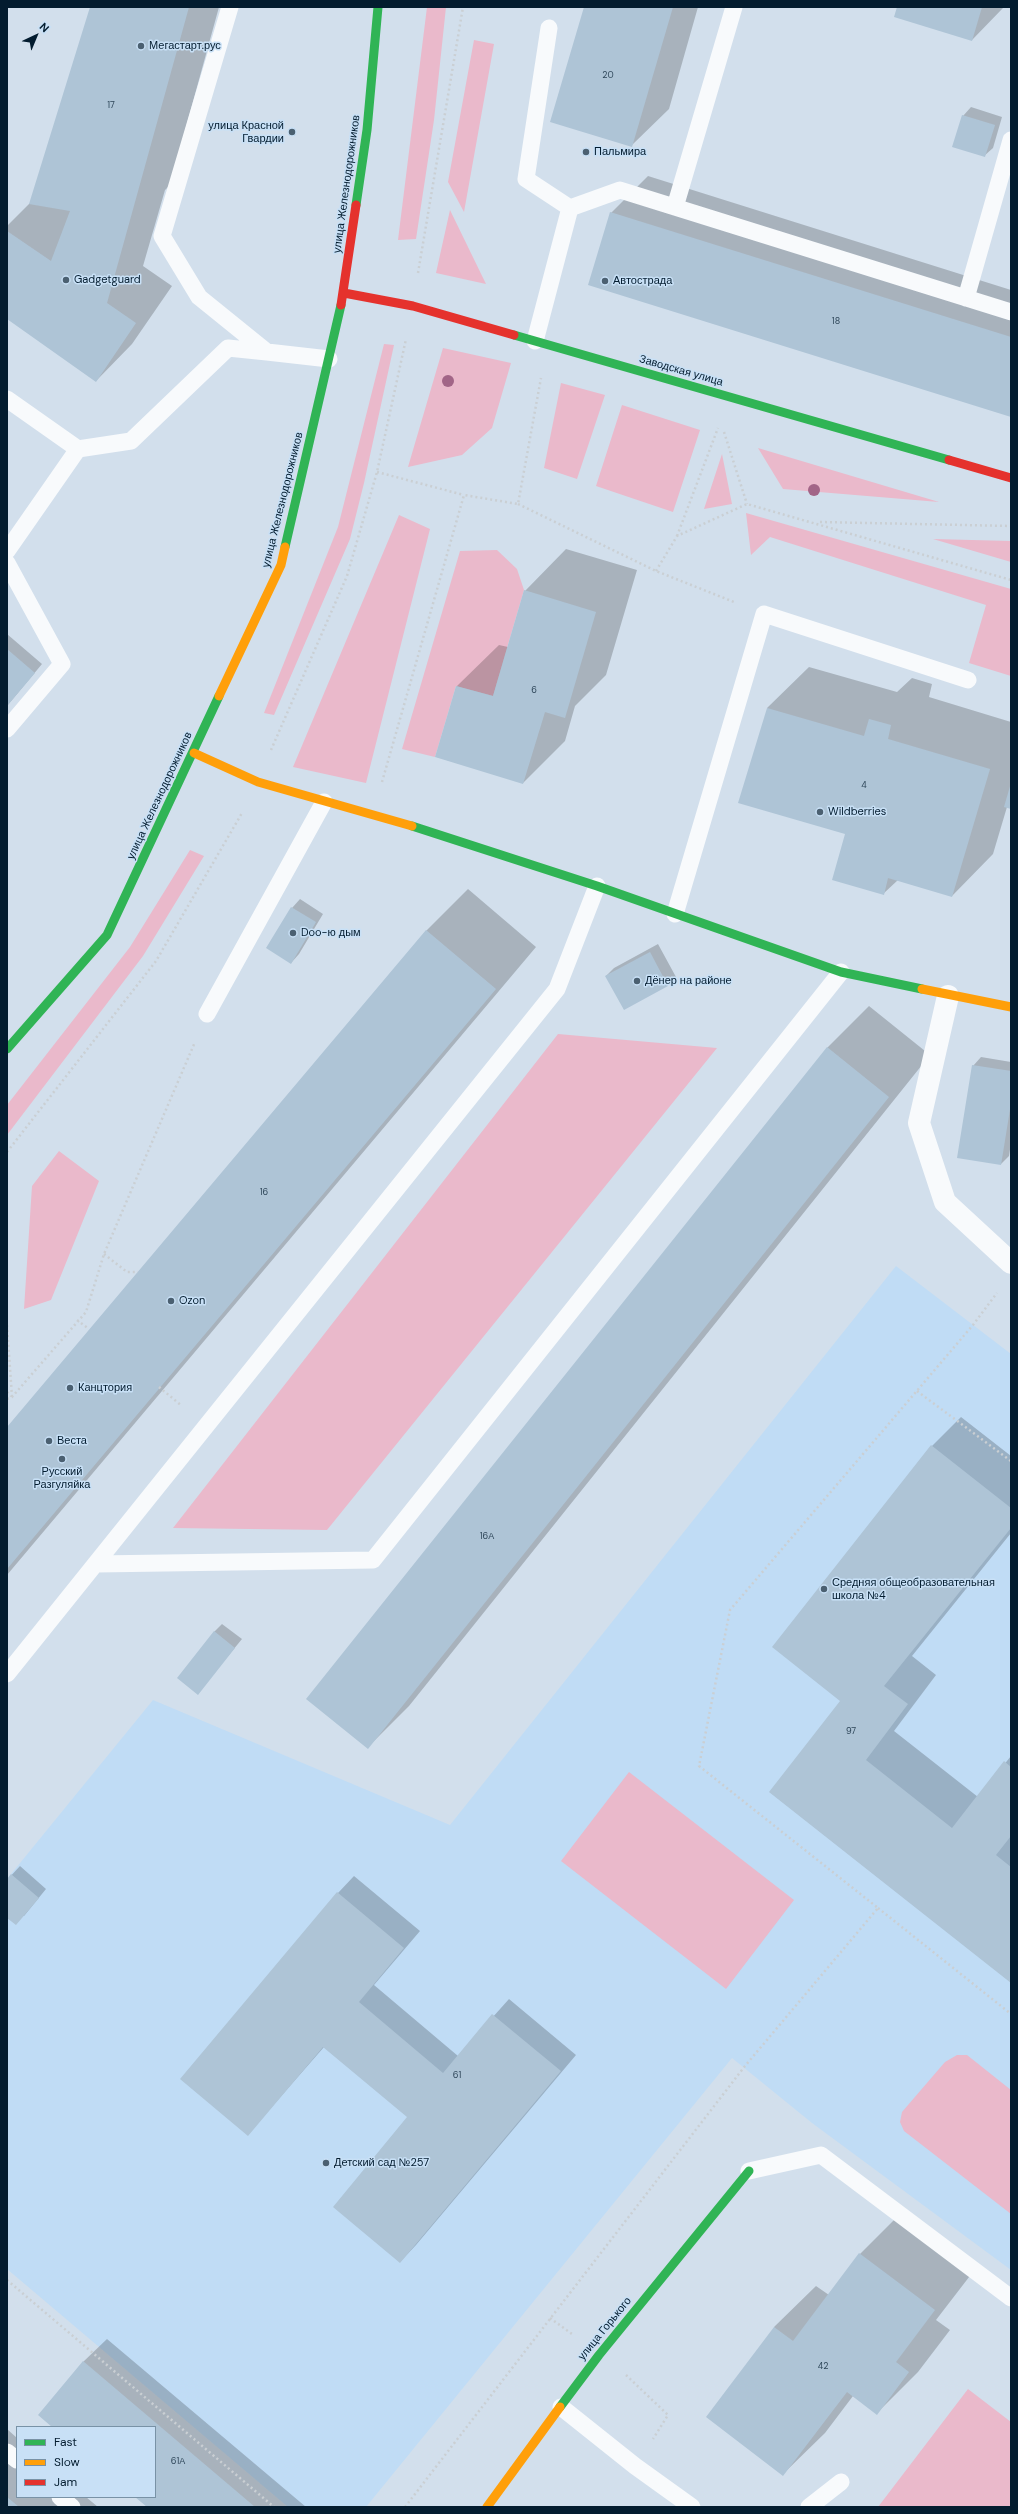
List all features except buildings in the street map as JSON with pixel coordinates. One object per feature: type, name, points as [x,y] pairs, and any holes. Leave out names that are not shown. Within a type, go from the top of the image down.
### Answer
[{"type":"street","name":"улица Железнодорожников","points":[[7,1050],[107,935],[194,753],[281,565],[344,294],[367,130],[378,7]]},
{"type":"street","name":"Заводская улица","points":[[344,294],[413,306],[1011,478]]},
{"type":"street","points":[[194,753],[258,782],[324,802],[373,814],[597,886],[841,972],[948,996],[1011,1007]]},
{"type":"street","points":[[948,996],[919,1123],[945,1202],[1011,1263]]},
{"type":"street","name":"улица Горького","points":[[487,2507],[599,2355],[749,2171]]},
{"type":"lane","points":[[230,7],[162,236],[199,297],[267,352]]},
{"type":"lane","points":[[675,207],[734,7]]},
{"type":"lane","points":[[549,28],[526,179],[570,208]]},
{"type":"lane","points":[[966,298],[1011,140]]},
{"type":"lane","points":[[570,208],[620,190],[1011,312]]},
{"type":"lane","points":[[541,343],[570,208]]},
{"type":"lane","points":[[7,399],[78,449],[131,441],[228,348],[329,359]]},
{"type":"lane","points":[[7,550],[78,449]]},
{"type":"lane","points":[[7,563],[62,664],[7,729]]},
{"type":"lane","points":[[675,914],[764,614],[968,680]]},
{"type":"lane","points":[[207,1014],[324,802]]},
{"type":"lane","points":[[7,1674],[557,989],[597,886]]},
{"type":"lane","points":[[96,1564],[373,1560],[841,972]]},
{"type":"lane","points":[[749,2171],[822,2155],[1011,2298]]},
{"type":"lane","points":[[561,2407],[635,2466],[692,2507]]},
{"type":"lane","points":[[7,2452],[16,2459]]},
{"type":"lane","points":[[809,2507],[842,2482]]},
{"type":"lane","points":[[61,2498],[72,2507]]},
{"type":"path","points":[[413,306],[463,7]]},
{"type":"path","points":[[258,782],[347,576],[377,472],[406,340]]},
{"type":"path","points":[[518,504],[541,343]]},
{"type":"path","points":[[656,571],[677,536],[721,421],[728,396]]},
{"type":"path","points":[[721,421],[747,504]]},
{"type":"path","points":[[377,472],[464,495],[518,504],[656,571],[764,614]]},
{"type":"path","points":[[373,814],[464,495]]},
{"type":"path","points":[[677,536],[747,504],[815,522],[1011,580]]},
{"type":"path","points":[[815,522],[1011,526]]},
{"type":"path","points":[[7,1152],[156,961],[244,810]]},
{"type":"path","points":[[7,1399],[12,1397],[77,1320],[86,1312],[104,1254],[207,1014]]},
{"type":"path","points":[[104,1254],[127,1272],[138,1272]]},
{"type":"path","points":[[998,1291],[973,1325],[730,1610],[699,1766],[1011,2014]]},
{"type":"path","points":[[77,1320],[89,1329]]},
{"type":"path","points":[[7,1325],[12,1397]]},
{"type":"path","points":[[917,1391],[1011,1461]]},
{"type":"path","points":[[7,1392],[12,1397]]},
{"type":"path","points":[[405,2507],[745,2066],[878,1908]]},
{"type":"path","points":[[7,2280],[274,2507]]},
{"type":"path","points":[[550,2318],[573,2335]]},
{"type":"path","points":[[622,2372],[668,2415]]},
{"type":"shaded area","points":[[427,7],[446,7],[434,120],[416,239],[398,240]]},
{"type":"shaded area","points":[[474,40],[494,44],[464,212],[448,182]]},
{"type":"shaded area","points":[[450,210],[486,284],[436,273]]},
{"type":"shaded area","points":[[384,344],[394,345],[364,483],[350,539],[274,715],[264,713],[338,527]]},
{"type":"shaded area","points":[[443,348],[511,363],[492,428],[462,455],[408,467]]},
{"type":"shaded area","points":[[561,383],[605,395],[577,479],[544,468]]},
{"type":"shaded area","points":[[622,405],[700,430],[673,512],[596,486]]},
{"type":"shaded area","points":[[758,448],[939,502],[783,489]]},
{"type":"shaded area","points":[[722,454],[732,504],[704,509]]},
{"type":"shaded area","points":[[746,513],[1011,589],[1011,676],[969,663],[986,605],[770,537],[751,555]]},
{"type":"shaded area","points":[[399,515],[430,529],[366,783],[293,767]]},
{"type":"shaded area","points":[[933,539],[1011,541],[1011,562]]},
{"type":"shaded area","points":[[497,550],[517,569],[524,590],[493,696],[456,686],[435,757],[402,749],[460,551]]},
{"type":"shaded area","points":[[190,850],[204,856],[143,956],[7,1135],[7,1105],[130,947]]},
{"type":"shaded area","points":[[558,1034],[717,1048],[327,1530],[173,1528]]},
{"type":"shaded area","points":[[59,1151],[99,1181],[51,1300],[24,1309],[32,1186]]},
{"type":"shaded area","points":[[896,1266],[1011,1354],[1011,2270],[812,2123],[732,2058],[366,2507],[288,2507],[7,2269],[7,1879],[153,1700],[450,1825]]},
{"type":"shaded area","points":[[629,1772],[794,1900],[726,1989],[561,1861]]},
{"type":"shaded area","points":[[957,2055],[967,2055],[1011,2090],[1011,2214],[904,2131],[900,2122],[902,2112],[945,2062]]},
{"type":"shaded area","points":[[968,2389],[1011,2422],[1011,2507],[878,2507]]},
{"type":"traffic: fast","points":[[356,205],[367,130],[378,7]]},
{"type":"traffic: fast","points":[[285,547],[341,305]]},
{"type":"traffic: fast","points":[[514,335],[949,460]]},
{"type":"traffic: fast","points":[[7,1049],[107,935],[219,696]]},
{"type":"traffic: fast","points":[[412,826],[597,886],[841,972],[922,989]]},
{"type":"traffic: fast","points":[[560,2407],[599,2355],[749,2171]]},
{"type":"traffic: slow","points":[[219,696],[281,565],[285,547]]},
{"type":"traffic: slow","points":[[194,753],[258,782],[412,826]]},
{"type":"traffic: slow","points":[[922,989],[1011,1007]]},
{"type":"traffic: slow","points":[[487,2507],[560,2407]]},
{"type":"traffic: jam","points":[[341,305],[356,205]]},
{"type":"traffic: jam","points":[[344,293],[413,306],[514,335]]},
{"type":"traffic: jam","points":[[949,460],[1011,478]]},
{"type":"place","name":"Мегастарт.рус","points":[[141,46]]},
{"type":"place","name":"улица Красной Гвардии","points":[[292,132]]},
{"type":"place","name":"Пальмира","points":[[586,152]]},
{"type":"place","name":"Gadgetguard","points":[[66,280]]},
{"type":"place","name":"Автострада","points":[[605,281]]},
{"type":"place","name":"Wildberries","points":[[820,812]]},
{"type":"place","name":"Doo-ю дым","points":[[293,933]]},
{"type":"place","name":"Дёнер на районе","points":[[637,981]]},
{"type":"place","name":"Ozon","points":[[171,1301]]},
{"type":"place","name":"Канцтория","points":[[70,1388]]},
{"type":"place","name":"Веста","points":[[49,1441]]},
{"type":"place","name":"Русский Разгуляйка","points":[[62,1459]]},
{"type":"place","name":"Средняя общеобразовательная школа №4","points":[[824,1589]]},
{"type":"place","name":"Детский сад №257","points":[[326,2163]]}]
